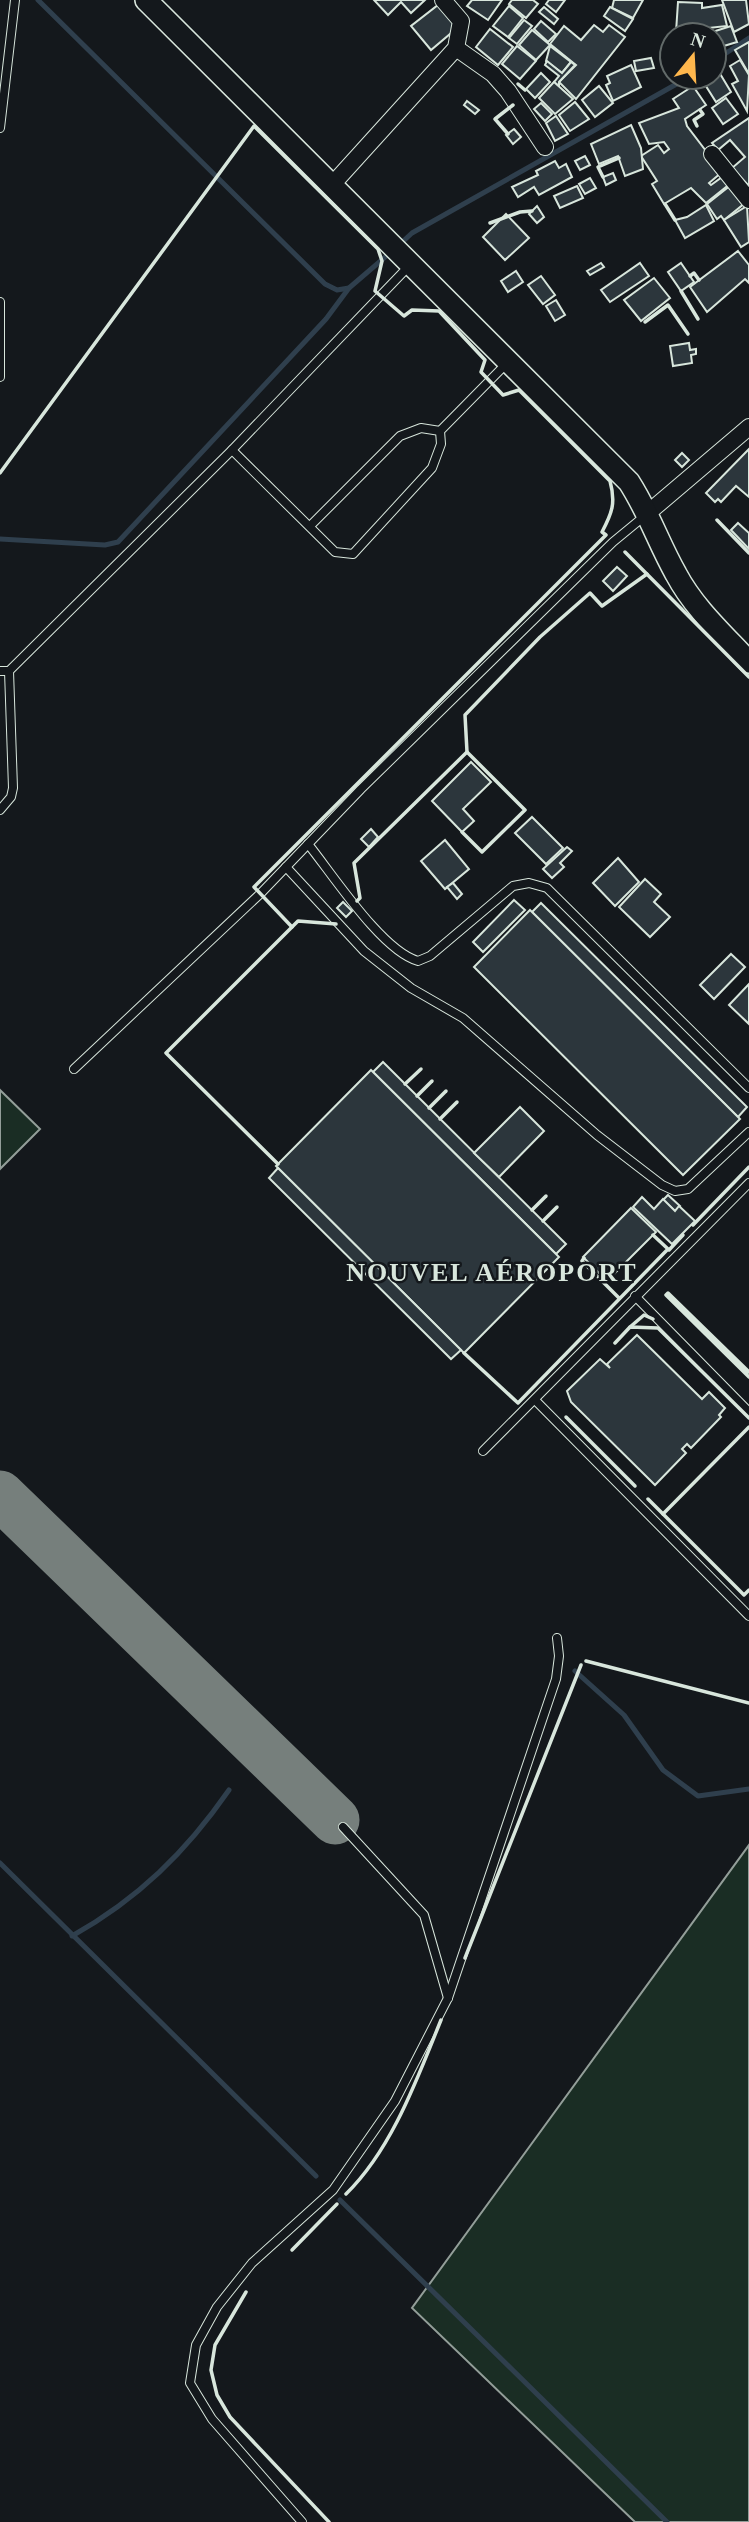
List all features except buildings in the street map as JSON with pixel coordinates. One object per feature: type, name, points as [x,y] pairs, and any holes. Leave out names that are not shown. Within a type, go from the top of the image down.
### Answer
[{"type":"street","points":[[146,0],[628,482],[649,513],[677,576],[698,607],[749,662]]},
{"type":"street","points":[[331,186],[456,48],[461,34],[461,21],[443,0]]},
{"type":"street","points":[[456,48],[494,74],[545,147]]},
{"type":"street","points":[[712,154],[749,200]]},
{"type":"street","points":[[649,513],[749,427]]},
{"type":"lane","points":[[0,128],[15,0]]},
{"type":"lane","points":[[0,810],[13,788],[4,671],[232,450],[411,264]]},
{"type":"lane","points":[[0,302],[0,377]]},
{"type":"lane","points":[[232,450],[335,552],[353,554],[432,468],[441,444],[440,431],[509,362]]},
{"type":"lane","points":[[310,526],[400,436],[421,428],[440,431]]},
{"type":"lane","points":[[74,1069],[286,867],[603,551],[649,513]]},
{"type":"lane","points":[[308,844],[385,940],[406,958],[418,961],[430,956],[513,886],[529,883],[547,888],[749,1088]]},
{"type":"lane","points":[[286,867],[364,951],[411,988],[463,1018],[597,1135],[662,1185],[675,1191],[688,1189],[749,1132]]},
{"type":"lane","points":[[482,1451],[749,1182]]},
{"type":"lane","points":[[635,1296],[749,1412]]},
{"type":"lane","points":[[535,1400],[749,1616]]},
{"type":"lane","points":[[302,2522],[212,2419],[190,2383],[196,2345],[217,2307],[252,2263],[332,2190],[395,2101],[448,1998],[555,1679],[559,1656],[557,1638]]},
{"type":"lane","points":[[343,1827],[424,1915],[448,1998]]},
{"type":"green space","points":[[0,1090],[40,1129],[0,1169]]},
{"type":"green space","points":[[749,1845],[749,2522],[635,2522],[412,2308]]},
{"type":"waterway","points":[[38,0],[325,284],[337,290],[349,288]]},
{"type":"waterway","points":[[728,52],[749,38]]},
{"type":"waterway","points":[[399,245],[412,233],[664,91]]},
{"type":"waterway","points":[[0,539],[105,545],[118,542],[326,319],[349,288],[391,252]]},
{"type":"waterway","points":[[575,1671],[624,1715],[663,1770],[698,1796],[749,1789]]},
{"type":"waterway","points":[[72,1936],[118,1906],[159,1872],[196,1834],[229,1790]]},
{"type":"waterway","points":[[0,1863],[316,2176]]},
{"type":"waterway","points":[[340,2200],[667,2522]]},
{"type":"taxiway","points":[[0,1495],[335,1820]]},
{"type":"wall","points":[[518,84],[525,90]]},
{"type":"wall","points":[[508,134],[495,119],[513,105]]},
{"type":"wall","points":[[697,126],[694,120],[703,114],[700,110]]},
{"type":"wall","points":[[0,473],[254,126],[378,249],[382,261],[375,291],[404,316],[412,310],[439,311],[485,360],[481,372],[503,395],[519,390],[610,481],[613,502],[602,532],[606,535],[254,887],[292,927]]},
{"type":"wall","points":[[603,177],[598,167],[619,158]]},
{"type":"wall","points":[[665,204],[675,220]]},
{"type":"wall","points":[[490,223],[520,212],[532,211]]},
{"type":"wall","points":[[690,276],[694,273],[699,280]]},
{"type":"wall","points":[[681,291],[698,319]]},
{"type":"wall","points":[[645,322],[668,305],[688,334]]},
{"type":"wall","points":[[717,520],[749,553]]},
{"type":"wall","points":[[625,552],[749,677]]},
{"type":"wall","points":[[462,832],[482,852],[525,810],[467,752],[465,715],[540,637],[590,593],[602,606],[647,574]]},
{"type":"wall","points":[[357,901],[360,898],[354,863],[467,752]]},
{"type":"wall","points":[[278,1164],[166,1053],[298,921],[336,924]]},
{"type":"wall","points":[[405,1084],[421,1069]]},
{"type":"wall","points":[[417,1096],[432,1081]]},
{"type":"wall","points":[[429,1108],[446,1091]]},
{"type":"wall","points":[[440,1119],[457,1102]]},
{"type":"wall","points":[[693,1225],[749,1167]]},
{"type":"wall","points":[[532,1210],[546,1196]]},
{"type":"wall","points":[[543,1221],[557,1207]]},
{"type":"wall","points":[[464,1353],[518,1403],[668,1249],[653,1235]]},
{"type":"wall","points":[[669,1250],[683,1235]]},
{"type":"wall","points":[[584,1258],[582,1261],[619,1298]]},
{"type":"wall","points":[[749,1372],[668,1293],[666,1295],[749,1377]]},
{"type":"wall","points":[[630,1327],[644,1315],[653,1319]]},
{"type":"wall","points":[[615,1343],[630,1327],[658,1328],[749,1418]]},
{"type":"wall","points":[[566,1417],[635,1486]]},
{"type":"wall","points":[[663,1514],[749,1427]]},
{"type":"wall","points":[[648,1499],[744,1595],[749,1590]]},
{"type":"wall","points":[[586,1661],[749,1703]]},
{"type":"wall","points":[[465,1958],[581,1665]]},
{"type":"wall","points":[[346,2194],[377,2156],[390,2135],[413,2089],[441,2020]]},
{"type":"wall","points":[[292,2250],[337,2204]]},
{"type":"wall","points":[[246,2292],[215,2345],[211,2370],[217,2395],[230,2417],[329,2522]]},
{"type":"district","name":"NOUVEL AÉROPORT","points":[[492,1272]]}]
